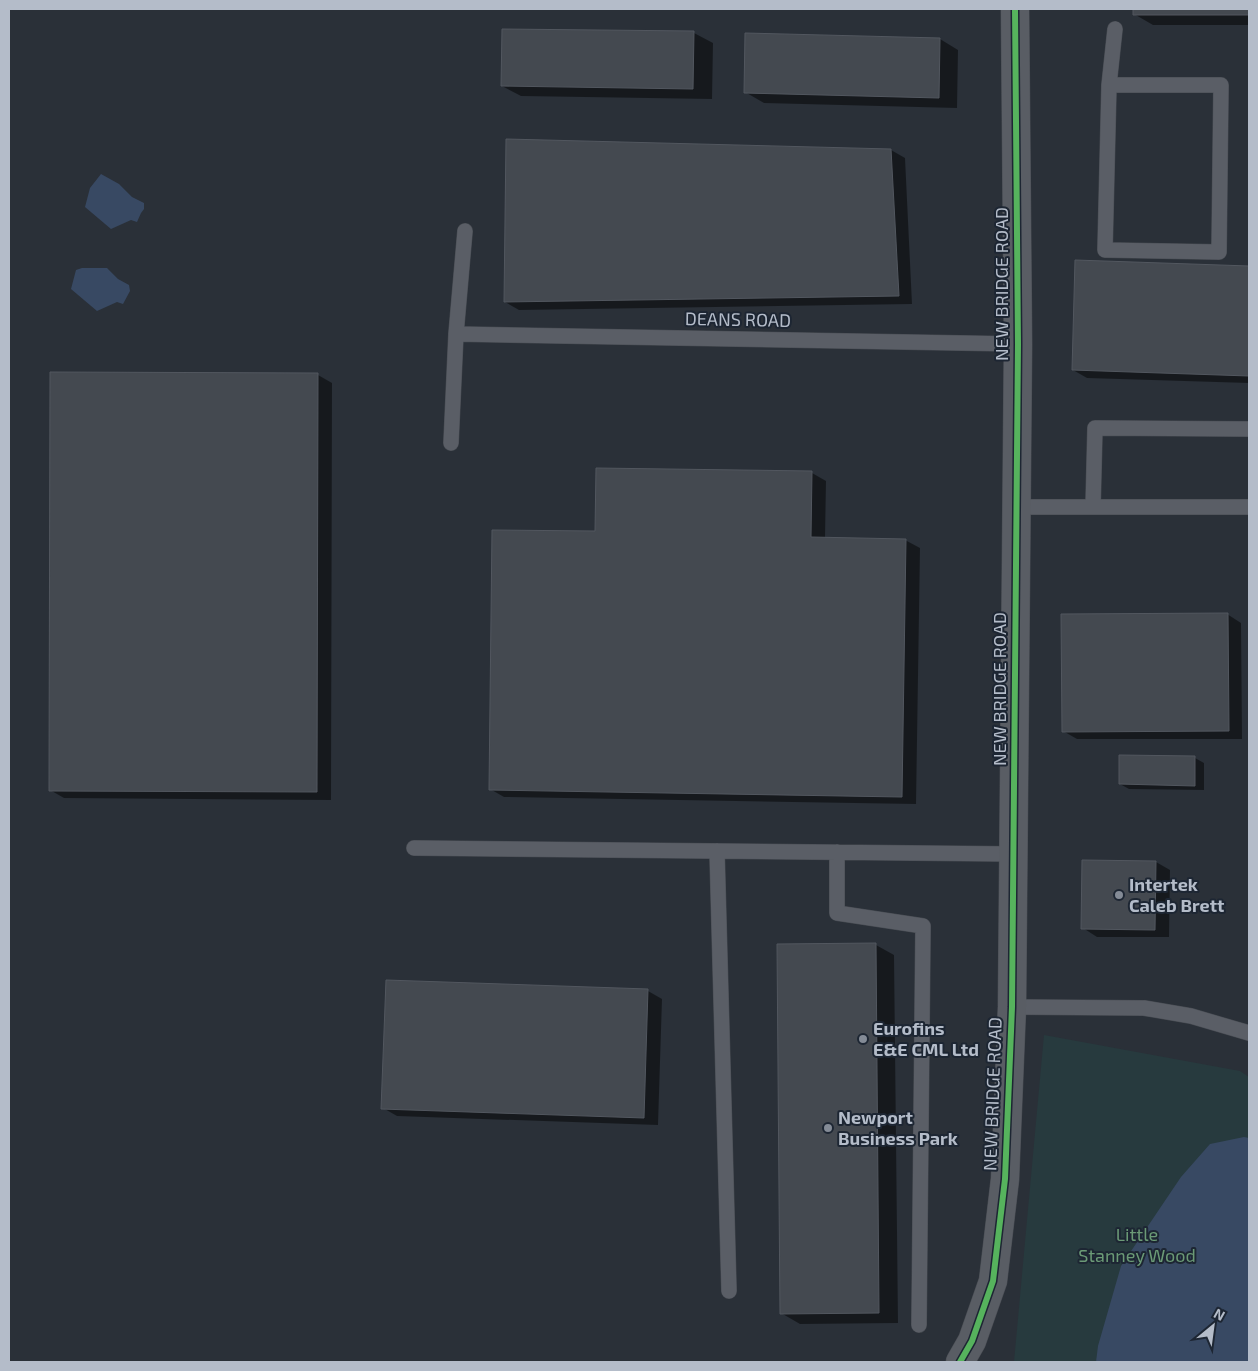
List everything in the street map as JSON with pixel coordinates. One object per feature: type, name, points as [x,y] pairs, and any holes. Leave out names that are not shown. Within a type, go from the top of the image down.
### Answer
[{"type":"street","name":"NEW BRIDGE ROAD","points":[[960,1362],[972,1340],[993,1281],[1005,1179],[1012,1007],[1018,344],[1015,9]]},
{"type":"lane","points":[[1109,85],[1221,85],[1219,252],[1105,250],[1109,85],[1115,29]]},
{"type":"lane","points":[[451,443],[456,334],[465,231]]},
{"type":"lane","name":"DEANS ROAD","points":[[456,334],[1018,344]]},
{"type":"lane","points":[[1093,507],[1095,428],[1249,429]]},
{"type":"lane","points":[[1016,507],[1249,507]]},
{"type":"lane","points":[[414,848],[1013,854]]},
{"type":"lane","points":[[718,851],[729,1291]]},
{"type":"lane","points":[[837,852],[837,913],[923,926],[919,1325]]},
{"type":"lane","points":[[1012,1007],[1144,1008],[1191,1016],[1249,1033]]},
{"type":"green space","name":"Little Stanney Wood","points":[[1044,1035],[1240,1071],[1249,1077],[1249,1362],[1014,1362]]},
{"type":"water","points":[[101,174],[119,184],[132,197],[144,203],[144,209],[137,222],[131,220],[111,229],[85,207],[90,188]]},
{"type":"water","points":[[82,268],[107,268],[118,279],[129,285],[130,291],[123,304],[117,302],[97,311],[71,289],[76,270]]},
{"type":"water","points":[[1244,1137],[1249,1138],[1249,1362],[1096,1362],[1098,1346],[1121,1266],[1181,1177],[1210,1144]]},
{"type":"building","points":[[1133,9],[1249,9],[1249,15],[1133,15]]},
{"type":"building","points":[[502,29],[694,31],[693,89],[501,86]]},
{"type":"building","points":[[745,33],[940,38],[939,98],[744,93]]},
{"type":"building","points":[[506,139],[891,149],[899,296],[504,302]]},
{"type":"building","points":[[1075,260],[1249,266],[1249,376],[1072,370]]},
{"type":"building","points":[[50,372],[318,373],[317,792],[49,791]]},
{"type":"building","points":[[596,468],[812,471],[811,537],[906,539],[902,797],[489,790],[492,530],[595,531]]},
{"type":"building","points":[[1228,613],[1229,731],[1062,732],[1061,614]]},
{"type":"building","points":[[1119,755],[1195,756],[1195,786],[1119,784]]},
{"type":"building","name":"Intertek Caleb Brett","points":[[1082,860],[1156,861],[1155,930],[1081,929]]},
{"type":"building","name":"Newport Business Park","points":[[876,943],[879,1313],[780,1314],[777,944]]},
{"type":"building","points":[[386,980],[648,989],[644,1118],[381,1109]]},
{"type":"cycle path","points":[[960,1362],[972,1341],[993,1281],[1005,1179],[1012,1007],[1018,344],[1015,9]]},
{"type":"place","name":"Intertek Caleb Brett","points":[[1119,895]]},
{"type":"place","name":"Eurofins E&E CML Ltd","points":[[863,1039]]},
{"type":"place","name":"Newport Business Park","points":[[828,1128]]}]
